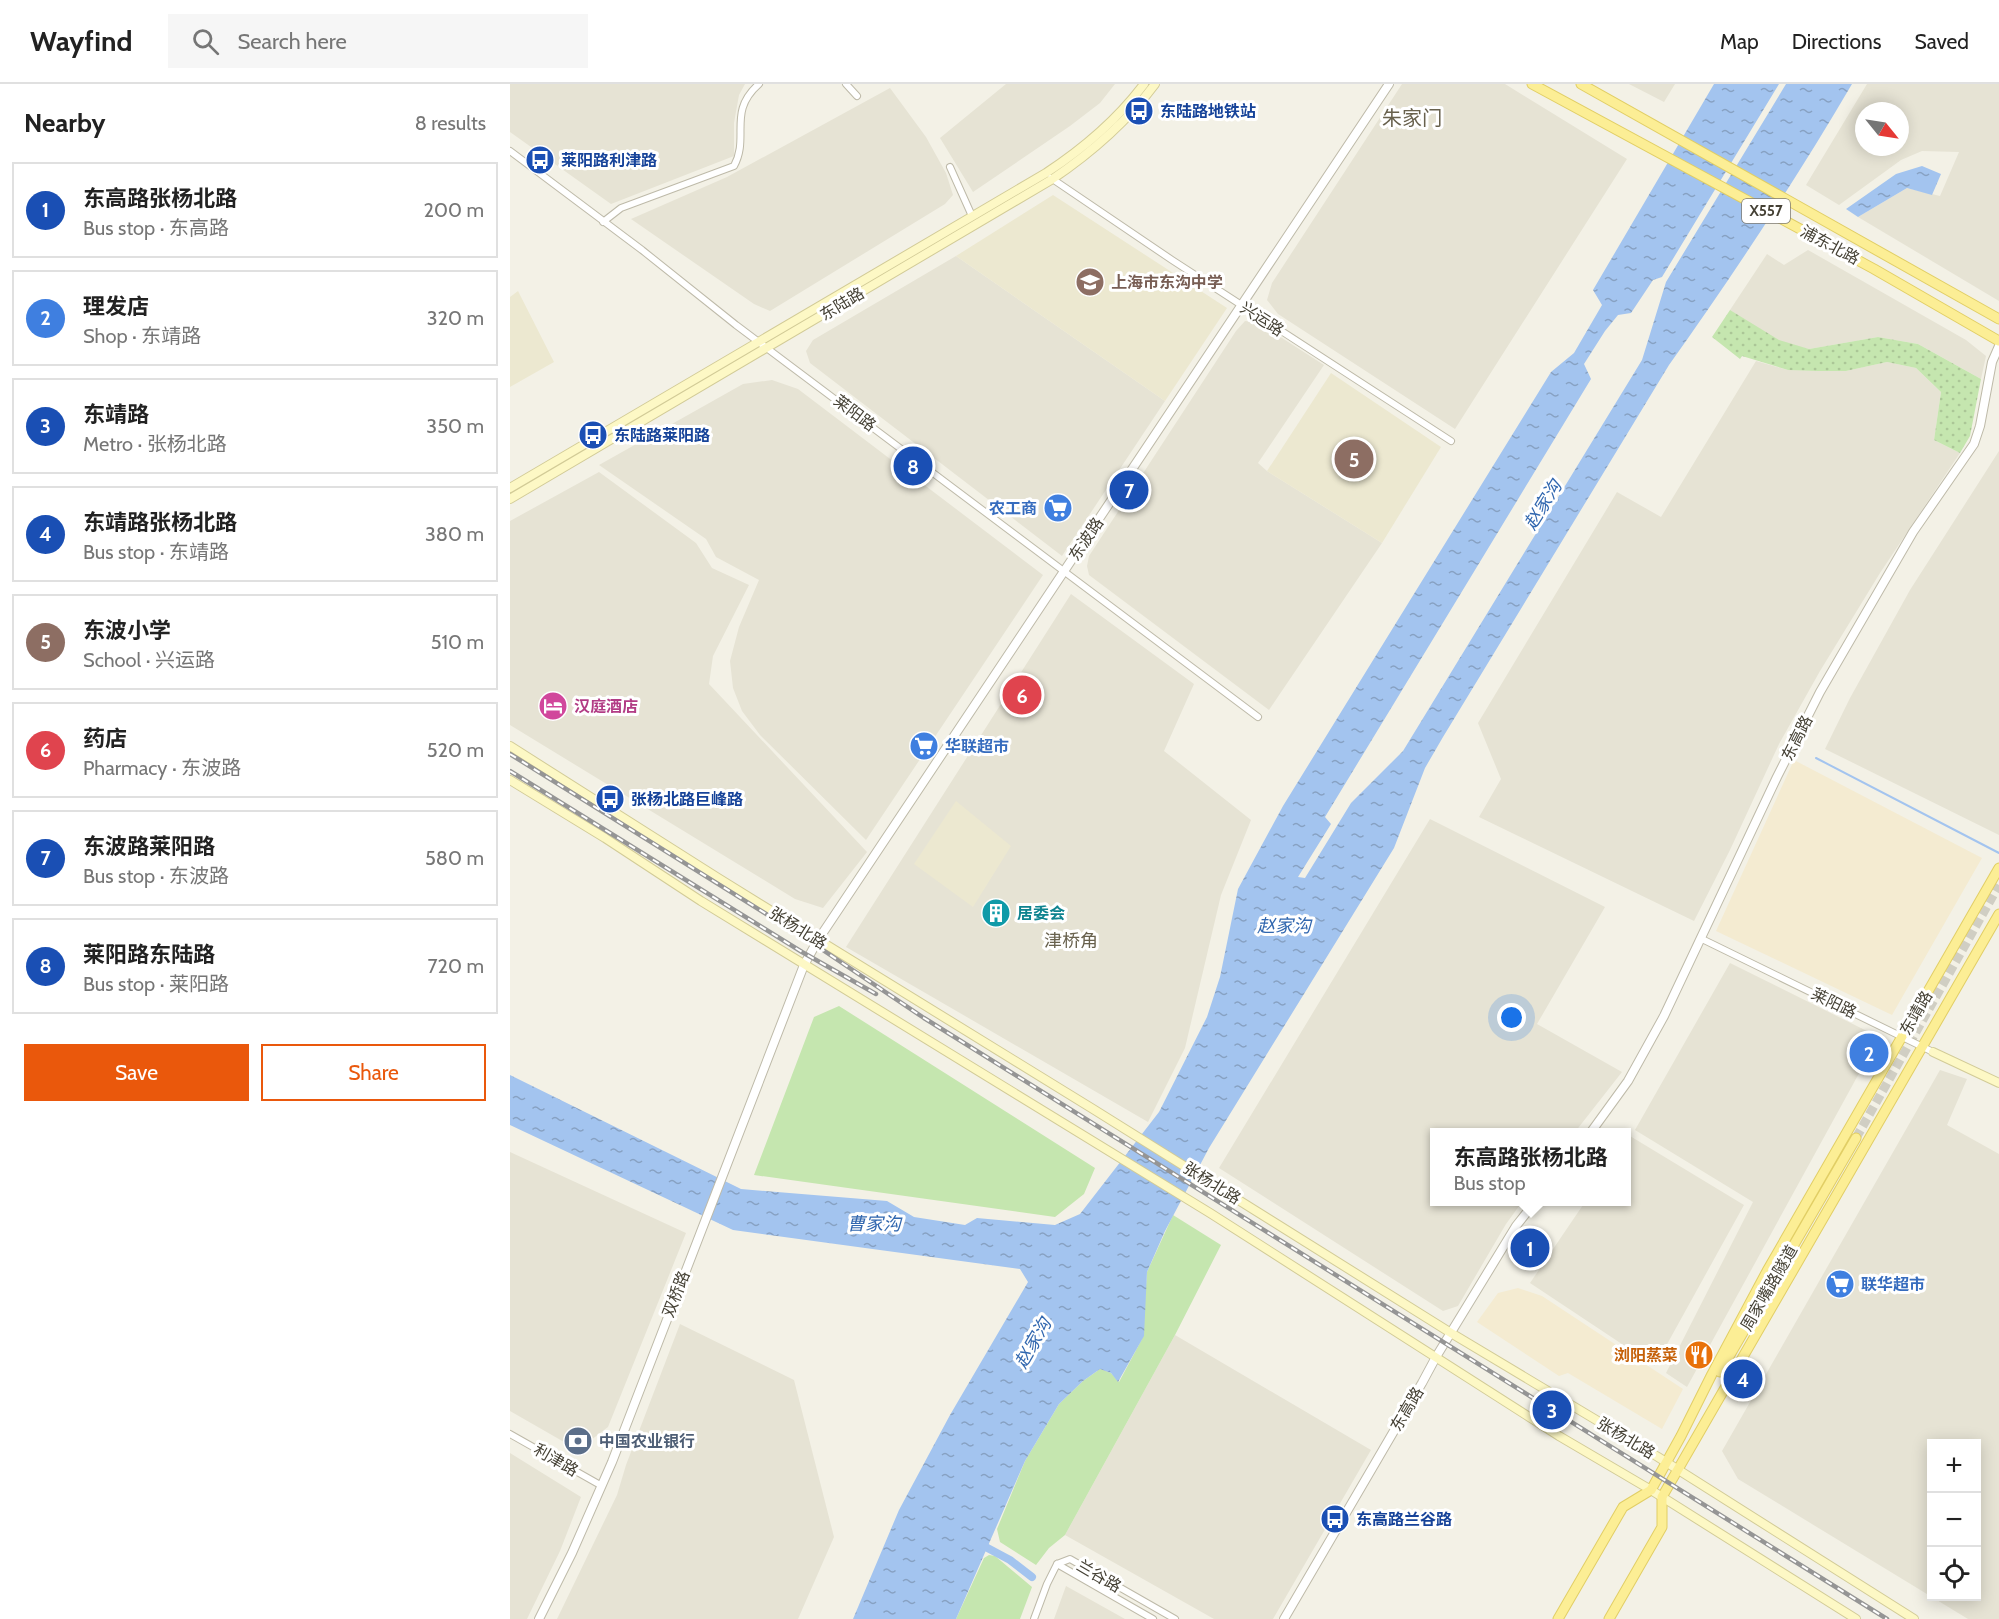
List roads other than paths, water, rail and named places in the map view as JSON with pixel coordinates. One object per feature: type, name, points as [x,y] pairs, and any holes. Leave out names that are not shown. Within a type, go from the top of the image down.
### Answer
[{"type":"main road","name":"东陆路","points":[[510,488],[1044,174],[1076,153],[1098,134],[1144,84]]},
{"type":"main road","name":"东陆路","points":[[510,499],[1053,179],[1104,141],[1130,115],[1155,84]]},
{"type":"main road","name":"浦东北路","points":[[1532,84],[1874,269],[1999,341]]},
{"type":"main road","name":"浦东北路","points":[[1581,84],[1999,319]]},
{"type":"main road","name":"张杨北路","points":[[510,746],[818,940],[1451,1333],[1666,1463],[1914,1619]]},
{"type":"main road","name":"张杨北路","points":[[510,780],[804,965],[1210,1213],[1558,1436],[1662,1497],[1856,1619]]},
{"type":"main road","name":"东靖路","points":[[1558,1619],[1623,1508],[1650,1490],[1666,1463],[1767,1271],[1999,868]]},
{"type":"main road","points":[[1931,1031],[1999,904]]},
{"type":"main road","name":"东靖路","points":[[1609,1619],[1662,1527],[1662,1497],[1999,914]]},
{"type":"main road","name":"莱阳路","points":[[1933,1052],[1999,1083]]},
{"type":"main road","name":"周家嘴路隧道","points":[[1681,1436],[1856,1138]]},
{"type":"street","points":[[603,222],[621,208],[734,166],[740,155],[740,123],[743,104],[751,90],[759,84]]},
{"type":"street","points":[[846,84],[857,96]]},
{"type":"street","name":"东波路","points":[[804,965],[818,940],[1389,84]]},
{"type":"street","name":"莱阳路","points":[[510,151],[759,342],[1258,717]]},
{"type":"street","points":[[950,167],[972,216]]},
{"type":"street","name":"兴运路","points":[[1044,174],[1451,441]]},
{"type":"street","name":"东高路","points":[[1593,1128],[1628,1081],[1646,1050],[1702,939],[1777,777],[1820,692],[1913,532],[1974,444],[1980,426],[1992,362],[1999,346]]},
{"type":"street","name":"莱阳路","points":[[1702,939],[1933,1052]]},
{"type":"street","name":"双桥路","points":[[539,1619],[602,1486],[804,965]]},
{"type":"street","name":"东高路","points":[[1284,1619],[1436,1356],[1516,1226],[1531,1206]]},
{"type":"street","name":"利津路","points":[[510,1434],[602,1486]]},
{"type":"street","name":"兰谷路","points":[[1057,1564],[1071,1559],[1175,1619]]},
{"type":"street","points":[[1034,1619],[1057,1564]]},
{"type":"street","name":"兰谷路","points":[[1057,1564],[1153,1619]]},
{"type":"water","name":"赵家沟","points":[[1714,84],[1779,84],[1662,277],[1653,280],[1631,313],[1618,315],[1584,364],[1591,379],[1325,817],[1331,824],[1298,877],[1305,878],[1351,803],[1403,751],[1642,360],[1666,282],[1786,84],[1852,84],[1764,227],[1669,365],[1443,737],[1425,768],[1394,848],[1209,1148],[1165,1231],[1147,1272],[1144,1336],[1118,1382],[1111,1373],[1100,1369],[1083,1381],[1059,1404],[1025,1461],[956,1619],[853,1619],[899,1510],[950,1415],[1028,1282],[1020,1269],[733,1230],[510,1125],[510,1075],[741,1189],[887,1201],[914,1217],[965,1225],[977,1218],[1055,1225],[1080,1214],[1159,1112],[1207,1017],[1220,977],[1238,889],[1283,806],[1551,372],[1574,353],[1602,305],[1593,290]]},
{"type":"water","points":[[1922,166],[1941,174],[1932,195],[1907,188],[1858,217],[1846,209],[1896,174]]},
{"type":"waterway","points":[[1816,758],[1999,853]]},
{"type":"waterway","points":[[980,1544],[1010,1560],[1032,1577]]},
{"type":"tunnel","points":[[1856,1138],[1999,885]]},
{"type":"railway","points":[[510,754],[808,940],[924,1018],[1887,1619]]},
{"type":"railway","points":[[510,771],[802,952],[876,994]]},
{"type":"place","name":"东陆路地铁站","points":[[1139,111]]},
{"type":"place","name":"莱阳路利津路","points":[[540,160]]},
{"type":"place","name":"上海市东沟中学","points":[[1090,282]]},
{"type":"place","name":"东陆路莱阳路","points":[[593,435]]},
{"type":"place","name":"东波小学","points":[[1354,459]]},
{"type":"place","name":"莱阳路东陆路","points":[[913,466]]},
{"type":"place","name":"东波路莱阳路","points":[[1129,490]]},
{"type":"place","name":"农工商","points":[[1058,508]]},
{"type":"place","name":"药店","points":[[1022,695]]},
{"type":"place","name":"汉庭酒店","points":[[553,706]]},
{"type":"place","name":"华联超市","points":[[924,746]]},
{"type":"place","name":"张杨北路巨峰路","points":[[610,799]]},
{"type":"place","name":"居委会","points":[[996,913]]},
{"type":"place","name":"理发店","points":[[1869,1053]]},
{"type":"place","name":"东高路张杨北路","points":[[1530,1248]]},
{"type":"place","name":"联华超市","points":[[1840,1284]]},
{"type":"place","name":"浏阳蒸菜","points":[[1699,1355]]},
{"type":"place","name":"东靖路张杨北路","points":[[1743,1379]]},
{"type":"place","name":"东靖路","points":[[1552,1410]]},
{"type":"place","name":"中国农业银行","points":[[578,1441]]},
{"type":"place","name":"东高路兰谷路","points":[[1335,1519]]},
{"type":"district","name":"朱家门","points":[[1412,118]]},
{"type":"district","name":"津桥角","points":[[1071,941]]},
{"type":"water label","name":"曹家沟","points":[[874,1224]]}]
